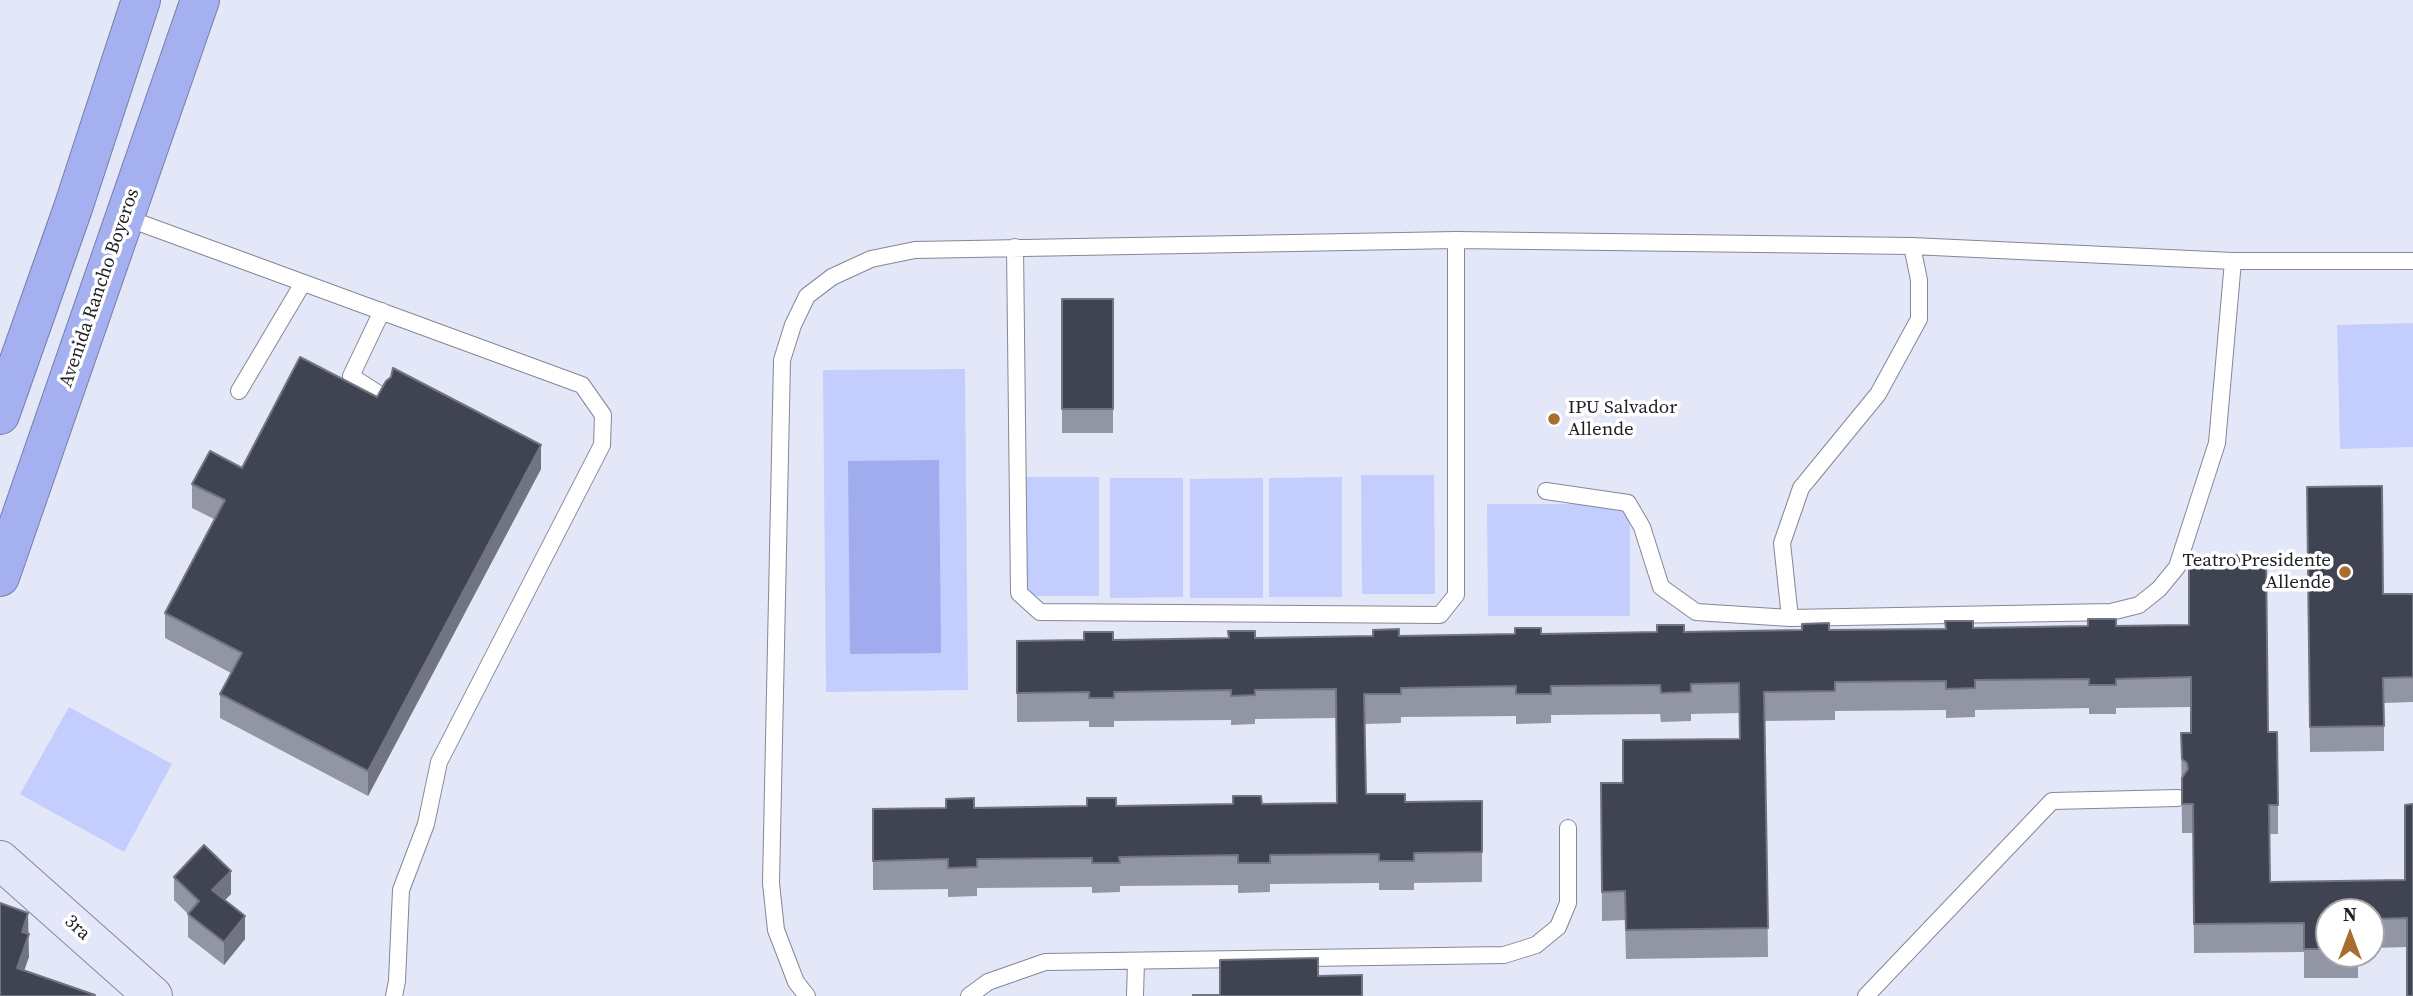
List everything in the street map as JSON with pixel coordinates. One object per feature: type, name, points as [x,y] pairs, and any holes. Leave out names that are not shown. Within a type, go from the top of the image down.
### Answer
[{"type":"highway","points":[[0,415],[73,208],[141,0]]},
{"type":"highway","name":"Avenida Rancho Boyeros","points":[[0,577],[200,0]]},
{"type":"highway","points":[[0,346],[73,208]]},
{"type":"street","name":"3ra","points":[[0,860],[153,996]]},
{"type":"lane","points":[[124,217],[582,385],[603,415],[602,445],[439,762],[426,824],[401,890],[394,996]]},
{"type":"lane","points":[[1015,247],[1019,593],[1040,612],[1440,615],[1456,595],[1456,240]]},
{"type":"lane","points":[[807,996],[796,982],[776,930],[772,883],[782,360],[793,324],[807,296],[832,277],[871,259],[915,250],[1456,240],[1912,246],[2233,261],[2413,261]]},
{"type":"lane","points":[[1790,618],[1782,543],[1801,488],[1878,394],[1919,319],[1919,280],[1912,246]]},
{"type":"lane","points":[[1546,491],[1628,503],[1643,527],[1661,587],[1696,612],[1790,618],[2111,612],[2139,605],[2159,589],[2177,567],[2217,443],[2233,261]]},
{"type":"lane","points":[[239,391],[303,283]]},
{"type":"lane","points":[[382,312],[351,376],[382,396]]},
{"type":"lane","points":[[1866,996],[2052,801],[2178,799]]},
{"type":"lane","points":[[969,996],[988,982],[1045,962],[1504,955],[1536,945],[1558,927],[1567,903],[1567,828]]},
{"type":"lane","points":[[1135,996],[1136,961]]},
{"type":"shaded area","points":[[2413,323],[2413,447],[2340,449],[2337,325]]},
{"type":"shaded area","points":[[965,369],[968,690],[826,692],[823,370]]},
{"type":"shaded area","points":[[939,460],[941,653],[850,654],[848,461]]},
{"type":"shaded area","points":[[1361,475],[1434,475],[1435,594],[1362,594]]},
{"type":"shaded area","points":[[1026,477],[1099,477],[1099,596],[1026,596]]},
{"type":"shaded area","points":[[1342,477],[1342,597],[1269,597],[1269,478]]},
{"type":"shaded area","points":[[1110,478],[1183,478],[1183,597],[1110,598]]},
{"type":"shaded area","points":[[1263,478],[1263,598],[1190,598],[1190,479]]},
{"type":"shaded area","points":[[1487,504],[1630,504],[1630,616],[1488,616]]},
{"type":"shaded area","points":[[69,707],[172,764],[124,852],[20,794]]},
{"type":"building","points":[[1062,299],[1113,299],[1113,409],[1062,409]]},
{"type":"building","points":[[300,357],[377,397],[391,377],[393,368],[541,445],[368,771],[220,694],[242,653],[165,613],[225,500],[192,484],[210,451],[242,468]]},
{"type":"building","points":[[2382,486],[2383,594],[2413,594],[2413,677],[2383,678],[2384,726],[2310,727],[2307,487]]},
{"type":"building","points":[[2266,555],[2268,732],[2277,732],[2278,805],[2269,805],[2270,882],[2405,880],[2405,805],[2413,804],[2413,996],[2407,996],[2407,918],[2385,919],[2385,898],[2315,898],[2315,949],[2304,949],[2304,923],[2194,924],[2193,804],[2182,804],[2182,778],[2188,769],[2187,763],[2182,759],[2181,733],[2191,733],[2191,677],[2116,679],[2116,685],[2089,685],[2089,679],[1975,680],[1975,688],[1946,689],[1946,681],[1835,682],[1835,691],[1764,692],[1768,928],[1626,930],[1625,891],[1602,892],[1601,783],[1623,783],[1623,740],[1740,739],[1739,683],[1691,684],[1691,692],[1661,693],[1660,685],[1551,686],[1551,694],[1516,694],[1516,686],[1401,688],[1401,694],[1364,694],[1366,794],[1405,794],[1405,802],[1482,801],[1482,852],[1414,853],[1414,861],[1379,861],[1379,854],[1270,855],[1270,863],[1238,863],[1238,855],[1119,857],[1120,863],[1092,863],[1092,858],[977,859],[977,867],[948,868],[948,859],[873,861],[873,809],[946,808],[946,799],[974,798],[974,808],[1087,806],[1087,798],[1116,798],[1116,806],[1233,804],[1233,796],[1261,796],[1262,804],[1337,803],[1336,689],[1255,690],[1255,695],[1231,696],[1231,690],[1114,692],[1114,698],[1089,698],[1089,692],[1017,693],[1017,641],[1084,640],[1084,632],[1113,632],[1113,640],[1229,638],[1228,631],[1255,631],[1255,638],[1373,636],[1373,630],[1399,629],[1399,636],[1515,634],[1515,628],[1541,628],[1541,634],[1657,632],[1657,625],[1684,625],[1684,632],[1802,630],[1802,624],[1829,623],[1829,630],[1946,629],[1945,621],[1973,621],[1973,628],[2088,626],[2088,619],[2116,619],[2116,626],[2189,625],[2189,556]]},
{"type":"building","points":[[204,845],[231,871],[212,890],[245,916],[224,942],[188,914],[199,901],[174,877]]},
{"type":"building","points":[[0,903],[28,913],[22,932],[29,934],[17,968],[95,995],[0,996]]},
{"type":"building","points":[[1318,958],[1318,976],[1362,975],[1362,996],[1193,996],[1220,995],[1220,960]]},
{"type":"place","name":"IPU Salvador Allende","points":[[1554,419]]},
{"type":"place","name":"Teatro Presidente Allende","points":[[2345,572]]}]
